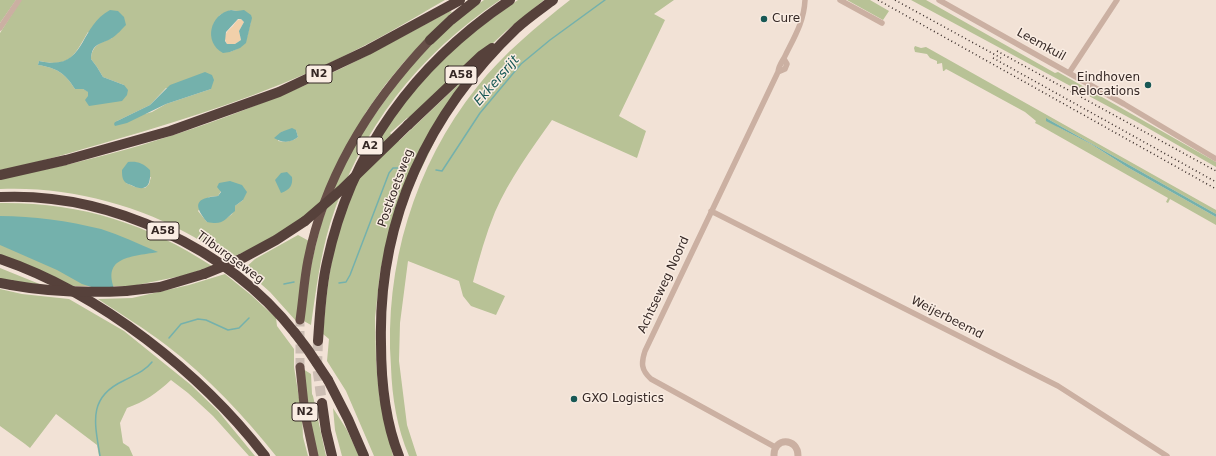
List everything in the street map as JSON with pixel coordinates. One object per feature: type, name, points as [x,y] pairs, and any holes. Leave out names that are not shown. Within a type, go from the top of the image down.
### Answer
[{"type":"highway","name":"N2","points":[[0,175],[66,160],[170,131],[278,92],[368,50],[460,0]]},
{"type":"highway","points":[[300,320],[308,260],[317,224],[339,168],[352,142],[369,114],[406,65],[451,20],[476,0]]},
{"type":"highway","name":"A2","points":[[318,341],[322,290],[327,262],[347,194],[370,146],[402,98],[420,76],[443,52],[510,0]]},
{"type":"highway","name":"Postkoetsweg","points":[[399,456],[390,427],[384,394],[380,332],[382,292],[395,222],[416,166],[433,132],[452,104],[486,61],[518,28],[553,0]]},
{"type":"highway","name":"A58","points":[[0,283],[36,290],[62,292],[100,293],[126,291],[160,287],[204,274],[241,259],[276,240],[305,221],[341,190],[482,55],[518,28]]},
{"type":"highway","name":"Tilburgseweg","points":[[0,197],[32,197],[78,204],[125,216],[169,234],[207,254],[253,289],[279,314],[295,333],[328,380],[348,419],[364,456]]},
{"type":"highway","points":[[0,259],[55,283],[98,306],[122,321],[199,384],[223,407],[265,456]]},
{"type":"highway","name":"N2","points":[[300,367],[305,414],[314,456]]},
{"type":"highway","points":[[322,403],[326,431],[332,456]]},
{"type":"street","points":[[0,28],[19,0]]},
{"type":"street","name":"Achtseweg Noord","points":[[775,447],[651,379],[644,372],[642,364],[645,351],[804,15],[805,0]]},
{"type":"street","points":[[840,0],[882,23]]},
{"type":"street","name":"Leemkuil","points":[[939,0],[1124,104],[1216,159]]},
{"type":"street","points":[[1069,73],[1118,0]]},
{"type":"street","name":"Weijerbeemd","points":[[712,211],[1058,386],[1167,456]]},
{"type":"street","points":[[774,456],[775,447],[782,442],[790,442],[796,448],[798,456]]},
{"type":"green space","points":[[0,0],[16,0],[0,23]]},
{"type":"green space","points":[[21,0],[445,0],[377,39],[336,60],[282,84],[199,114],[142,132],[43,160],[0,170],[0,33]],"holes":[[[231,10],[237,11],[251,22],[244,44],[230,52],[213,25],[220,15]],[[88,32],[112,38],[97,45],[93,51],[91,59],[103,77],[124,85],[88,96],[89,92],[83,89],[75,89],[68,79],[60,72],[38,65],[39,61],[49,63],[64,61],[75,54]],[[166,88],[211,89],[166,104],[152,112],[115,122],[150,105]]]},
{"type":"green space","points":[[484,0],[500,0],[470,22],[443,45],[418,70],[375,126],[358,157],[343,189],[330,224],[319,274],[311,325],[302,320],[312,261],[321,224],[339,176],[356,141],[409,67],[454,22]]},
{"type":"green space","points":[[518,0],[544,0],[506,31],[416,115],[407,118],[390,133],[399,141],[460,83],[463,83],[388,237],[380,272],[375,318],[376,361],[379,395],[393,456],[374,456],[346,391],[327,361],[329,339],[323,334],[331,265],[347,207],[359,179],[389,125],[425,78],[451,51],[485,23]]},
{"type":"green space","points":[[570,0],[674,0],[654,14],[665,20],[619,116],[646,131],[637,158],[552,120],[521,164],[507,188],[495,212],[480,255],[473,282],[505,296],[496,315],[471,306],[463,296],[459,281],[408,261],[400,323],[399,361],[407,425],[417,456],[409,456],[398,423],[394,401],[390,329],[393,292],[399,255],[408,219],[420,184],[436,150],[455,118],[477,87],[509,52]]},
{"type":"green space","points":[[847,0],[870,0],[889,11],[883,20]]},
{"type":"green space","points":[[911,0],[926,0],[1055,73],[1058,72],[1216,162],[1216,167],[1139,123]]},
{"type":"green space","points":[[450,11],[452,12],[404,62],[385,85],[366,112],[320,205],[292,225],[253,248],[228,259],[172,225],[125,207],[75,194],[25,189],[0,189],[0,178],[71,164],[142,145],[211,122],[301,87],[366,56]],"holes":[[[296,130],[298,137],[296,139],[284,142],[278,141],[281,132]],[[151,177],[149,184],[145,188],[135,187],[126,183]],[[221,191],[243,200],[235,206],[234,211],[229,217],[207,222],[198,211],[209,197],[218,196]]]},
{"type":"green space","points":[[915,46],[921,48],[926,47],[1216,210],[1216,214],[1046,118],[1058,127],[1091,144],[1127,167],[1216,217],[1216,225],[1170,199],[1168,203],[1166,202],[1168,198],[1035,123],[1036,121],[1025,112],[946,69],[943,71],[942,63],[937,64],[937,61],[930,58],[927,54],[915,52]]},
{"type":"green space","points":[[0,203],[57,206],[111,218],[162,238],[212,266],[186,275],[132,286],[73,286],[0,255]]},
{"type":"green space","points":[[298,235],[309,241],[296,321],[270,292],[244,269],[255,259]]},
{"type":"green space","points":[[0,268],[42,285],[0,279]]},
{"type":"green space","points":[[225,274],[276,318],[277,326],[294,349],[294,367],[302,416],[303,437],[308,456],[276,456],[238,412],[196,370],[158,339],[98,299],[132,298],[189,285]]},
{"type":"green space","points":[[0,289],[22,294],[69,299],[124,331],[191,385],[218,411],[255,456],[249,456],[213,416],[171,380],[150,397],[127,408],[120,423],[123,443],[129,447],[133,456],[99,456],[97,445],[56,414],[30,448],[0,426]]},
{"type":"green space","points":[[303,369],[311,374],[312,394],[326,456],[317,456],[311,434]]},
{"type":"green space","points":[[333,408],[347,430],[359,456],[342,456],[335,430]]},
{"type":"sand","points":[[241,19],[244,22],[239,31],[241,40],[235,44],[227,44],[225,39],[226,34],[236,21]]},
{"type":"water","points":[[110,10],[118,11],[124,17],[126,25],[114,37],[95,47],[91,59],[103,77],[124,85],[128,90],[127,95],[122,101],[89,106],[85,100],[88,96],[88,92],[83,89],[75,89],[68,79],[60,72],[38,65],[39,61],[54,63],[66,60],[74,54],[99,18]]},
{"type":"water","points":[[231,10],[244,10],[251,15],[252,18],[246,43],[240,48],[223,53],[217,48],[211,36],[214,22],[224,13]],"holes":[[[238,19],[241,19],[244,22],[239,31],[241,40],[235,44],[227,44],[225,41],[226,32]]]},
{"type":"water","points":[[205,72],[212,75],[214,80],[211,89],[166,104],[127,123],[115,126],[115,122],[150,105],[170,85]]},
{"type":"water","points":[[1046,118],[1216,214],[1216,217],[1127,167],[1091,144],[1046,121]]},
{"type":"water","points":[[292,128],[296,130],[298,137],[295,139],[286,142],[274,138],[281,132]]},
{"type":"water","points":[[128,162],[140,163],[150,170],[150,180],[147,186],[144,188],[136,187],[127,184],[124,181],[122,170]]},
{"type":"water","points":[[287,172],[292,177],[292,182],[289,189],[281,193],[275,180],[281,173]]},
{"type":"water","points":[[230,181],[242,185],[247,192],[243,200],[235,206],[235,211],[225,220],[216,223],[207,222],[198,207],[199,203],[210,197],[218,196],[221,192],[217,187],[219,183]]},
{"type":"water","points":[[0,216],[38,218],[89,226],[115,234],[158,252],[137,255],[120,261],[114,266],[112,282],[117,295],[82,284],[57,270],[0,245]]},
{"type":"waterway","name":"Ekkersrijt","points":[[436,170],[442,171],[480,113],[521,64],[550,40],[605,0]]},
{"type":"waterway","name":"Ekkersrijt","points":[[339,283],[346,282],[350,275],[389,173],[393,168],[398,168]]},
{"type":"waterway","name":"Ekkersrijt","points":[[284,284],[294,282]]},
{"type":"waterway","name":"Ekkersrijt","points":[[169,338],[181,324],[198,319],[206,320],[228,330],[239,328],[249,318]]},
{"type":"waterway","name":"Ekkersrijt","points":[[100,456],[96,433],[96,413],[99,404],[104,395],[111,388],[142,371],[152,362]]},
{"type":"tunnel","points":[[300,320],[300,367]]},
{"type":"tunnel","points":[[318,341],[317,366],[322,403]]},
{"type":"railway","points":[[878,0],[1216,189]]},
{"type":"railway","points":[[895,0],[1001,58]]},
{"type":"railway","points":[[997,51],[1216,171]]},
{"type":"railway","points":[[993,58],[1216,182]]},
{"type":"place","name":"Cure","points":[[764,19]]},
{"type":"place","name":"Eindhoven Relocations","points":[[1148,85]]},
{"type":"place","name":"GXO Logistics","points":[[574,399]]}]
